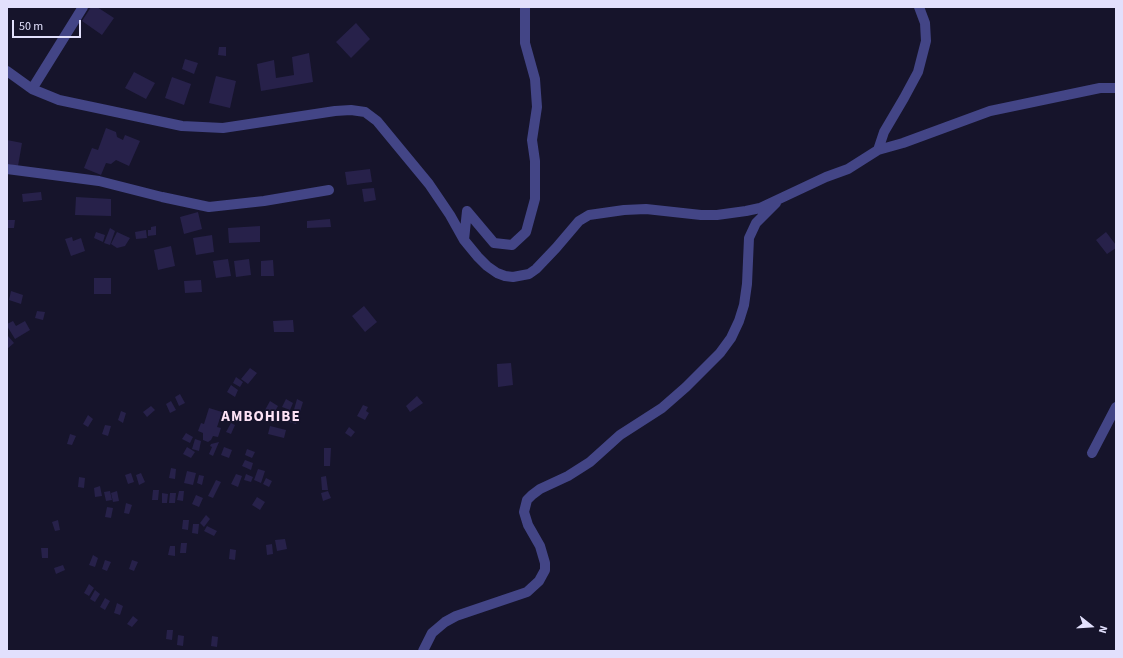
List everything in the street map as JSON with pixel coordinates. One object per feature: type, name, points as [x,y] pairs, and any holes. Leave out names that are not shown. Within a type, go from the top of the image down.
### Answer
[{"type":"street","points":[[32,89],[83,7]]},
{"type":"street","points":[[464,240],[467,210],[494,243],[512,245],[526,232],[535,199],[535,161],[532,140],[537,107],[535,79],[525,43],[525,7]]},
{"type":"street","points":[[878,150],[884,132],[918,72],[926,41],[925,23],[919,7]]},
{"type":"street","points":[[7,71],[32,89],[59,100],[182,126],[223,128],[335,111],[351,110],[365,112],[377,121],[429,184],[450,215],[464,240],[487,266],[497,273],[505,276],[521,276],[529,274],[536,269],[556,248],[578,221],[589,215],[624,210],[646,209],[701,216],[718,216],[760,208],[826,177],[848,169],[878,150],[903,143],[990,111],[1100,88],[1116,88]]},
{"type":"street","points":[[7,169],[99,181],[209,207],[264,201],[329,190]]},
{"type":"street","points":[[424,651],[432,633],[445,622],[456,616],[527,592],[539,581],[545,570],[545,563],[540,546],[528,525],[524,512],[527,500],[540,488],[568,476],[590,462],[620,435],[662,408],[686,387],[720,353],[731,338],[739,321],[744,305],[747,284],[748,238],[756,223],[780,199]]},
{"type":"street","points":[[1092,453],[1116,407]]},
{"type":"building","points":[[91,7],[97,7],[114,18],[102,35],[82,21]]},
{"type":"building","points":[[356,23],[370,39],[351,58],[336,42]]},
{"type":"building","points":[[219,47],[226,47],[226,56],[218,55]]},
{"type":"building","points":[[309,53],[313,82],[261,91],[257,64],[274,60],[276,78],[294,75],[292,57]]},
{"type":"building","points":[[185,59],[198,63],[194,74],[182,69]]},
{"type":"building","points":[[134,72],[155,83],[146,99],[125,88]]},
{"type":"building","points":[[216,76],[236,81],[230,108],[209,103]]},
{"type":"building","points":[[172,77],[191,84],[184,105],[165,98]]},
{"type":"building","points":[[106,128],[116,132],[117,137],[123,140],[125,135],[140,141],[129,166],[116,160],[111,164],[106,163],[101,175],[84,168],[92,148],[98,150]]},
{"type":"building","points":[[7,140],[22,143],[18,166],[7,164]]},
{"type":"building","points":[[370,169],[372,182],[347,185],[345,172]]},
{"type":"building","points":[[374,188],[376,200],[364,202],[362,189]]},
{"type":"building","points":[[41,192],[42,200],[23,202],[22,194]]},
{"type":"building","points":[[76,197],[111,199],[111,216],[75,215]]},
{"type":"building","points":[[198,212],[202,229],[184,234],[180,217]]},
{"type":"building","points":[[330,219],[331,227],[307,228],[307,221]]},
{"type":"building","points":[[7,220],[15,220],[14,228],[7,228]]},
{"type":"building","points":[[156,226],[156,235],[148,236],[148,230],[151,230],[151,227]]},
{"type":"building","points":[[260,226],[260,242],[229,243],[228,228]]},
{"type":"building","points":[[110,228],[115,231],[110,245],[104,243]]},
{"type":"building","points":[[146,230],[147,238],[136,239],[135,232]]},
{"type":"building","points":[[96,232],[105,235],[103,242],[94,238]]},
{"type":"building","points":[[117,232],[130,238],[125,246],[117,248],[111,244]]},
{"type":"building","points":[[1106,232],[1116,245],[1116,248],[1107,254],[1096,240]]},
{"type":"building","points":[[212,235],[214,252],[196,255],[193,238]]},
{"type":"building","points":[[72,237],[73,241],[81,238],[85,251],[71,256],[65,239]]},
{"type":"building","points":[[171,246],[175,266],[158,270],[154,250]]},
{"type":"building","points":[[228,259],[231,276],[216,278],[213,261]]},
{"type":"building","points":[[249,259],[251,275],[236,277],[234,261]]},
{"type":"building","points":[[273,260],[274,276],[261,276],[261,261]]},
{"type":"building","points":[[94,278],[111,278],[111,294],[94,294]]},
{"type":"building","points":[[201,280],[202,292],[185,293],[184,281]]},
{"type":"building","points":[[11,291],[23,295],[21,304],[9,300]]},
{"type":"building","points":[[364,306],[377,322],[365,332],[352,316]]},
{"type":"building","points":[[37,311],[45,312],[43,320],[35,318]]},
{"type":"building","points":[[293,320],[294,332],[274,332],[273,321]]},
{"type":"building","points":[[13,321],[16,326],[25,321],[30,330],[15,339],[7,326],[7,324]]},
{"type":"building","points":[[8,336],[14,343],[7,349],[7,337]]},
{"type":"building","points":[[511,363],[513,385],[498,387],[497,364]]},
{"type":"building","points":[[250,368],[257,373],[248,384],[241,379]]},
{"type":"building","points":[[236,377],[243,382],[240,387],[233,383]]},
{"type":"building","points":[[231,385],[238,390],[235,397],[227,392]]},
{"type":"building","points":[[180,394],[185,403],[179,406],[175,397]]},
{"type":"building","points":[[417,396],[423,403],[410,412],[406,406]]},
{"type":"building","points":[[286,399],[293,403],[290,410],[282,407]]},
{"type":"building","points":[[297,399],[303,402],[299,415],[293,413]]},
{"type":"building","points":[[171,401],[176,410],[170,413],[166,404]]},
{"type":"building","points":[[270,401],[278,406],[273,415],[265,410]]},
{"type":"building","points":[[363,405],[368,407],[366,411],[369,413],[365,420],[357,416]]},
{"type":"building","points":[[151,406],[155,410],[147,417],[143,412]]},
{"type":"building","points":[[209,408],[222,412],[217,427],[221,428],[218,437],[213,436],[208,442],[203,440],[203,433],[198,431],[201,423],[204,424]]},
{"type":"building","points":[[121,411],[126,413],[123,423],[118,420]]},
{"type":"building","points":[[278,411],[298,416],[296,424],[276,418]]},
{"type":"building","points":[[88,415],[93,419],[88,427],[83,424]]},
{"type":"building","points":[[231,423],[235,425],[231,434],[226,432]]},
{"type":"building","points":[[105,425],[111,426],[108,436],[102,434]]},
{"type":"building","points":[[270,426],[286,430],[284,438],[268,434]]},
{"type":"building","points":[[349,427],[355,432],[351,437],[345,433]]},
{"type":"building","points":[[186,433],[193,437],[190,443],[182,439]]},
{"type":"building","points":[[70,434],[76,436],[72,445],[67,444]]},
{"type":"building","points":[[195,439],[201,441],[199,451],[192,449]]},
{"type":"building","points":[[219,442],[213,456],[209,454],[212,447],[210,446],[211,444]]},
{"type":"building","points":[[187,447],[195,452],[191,458],[183,454]]},
{"type":"building","points":[[224,447],[232,450],[229,458],[221,455]]},
{"type":"building","points":[[324,448],[331,448],[330,466],[324,466]]},
{"type":"building","points":[[247,449],[255,452],[252,458],[245,455]]},
{"type":"building","points":[[245,460],[253,463],[251,470],[242,466]]},
{"type":"building","points":[[171,468],[176,469],[175,479],[169,478]]},
{"type":"building","points":[[258,469],[265,471],[261,483],[254,480]]},
{"type":"building","points":[[187,471],[196,473],[193,485],[184,483]]},
{"type":"building","points":[[131,473],[134,482],[128,484],[125,475]]},
{"type":"building","points":[[141,473],[145,482],[139,485],[136,475]]},
{"type":"building","points":[[236,474],[242,476],[238,487],[231,484]]},
{"type":"building","points":[[246,474],[253,477],[251,482],[244,480]]},
{"type":"building","points":[[199,475],[204,476],[202,485],[197,483]]},
{"type":"building","points":[[326,476],[328,490],[322,490],[321,477]]},
{"type":"building","points":[[79,477],[85,478],[84,488],[78,487]]},
{"type":"building","points":[[266,478],[272,481],[269,487],[263,484]]},
{"type":"building","points":[[216,480],[221,482],[213,498],[208,496]]},
{"type":"building","points":[[100,486],[102,496],[95,497],[94,488]]},
{"type":"building","points":[[153,490],[159,490],[158,500],[152,500]]},
{"type":"building","points":[[110,491],[112,500],[106,501],[104,492]]},
{"type":"building","points":[[117,491],[119,501],[113,502],[111,493]]},
{"type":"building","points":[[179,491],[184,491],[183,501],[177,500]]},
{"type":"building","points":[[328,491],[331,498],[323,501],[321,493]]},
{"type":"building","points":[[162,493],[168,494],[167,503],[162,503]]},
{"type":"building","points":[[170,493],[176,493],[175,503],[169,503]]},
{"type":"building","points":[[196,495],[203,498],[199,507],[192,504]]},
{"type":"building","points":[[257,497],[265,502],[260,510],[252,505]]},
{"type":"building","points":[[126,503],[132,505],[129,514],[124,513]]},
{"type":"building","points":[[107,507],[113,508],[111,518],[105,517]]},
{"type":"building","points":[[206,515],[210,519],[204,527],[200,523]]},
{"type":"building","points":[[58,520],[60,530],[55,531],[52,522]]},
{"type":"building","points":[[183,520],[189,520],[188,530],[182,529]]},
{"type":"building","points":[[193,524],[199,524],[198,534],[192,533]]},
{"type":"building","points":[[207,526],[217,531],[214,536],[204,531]]},
{"type":"building","points":[[285,539],[287,549],[277,551],[275,540]]},
{"type":"building","points":[[181,543],[187,543],[186,553],[180,553]]},
{"type":"building","points":[[272,544],[273,554],[267,555],[266,545]]},
{"type":"building","points":[[170,546],[175,546],[175,556],[168,555]]},
{"type":"building","points":[[41,548],[48,548],[48,558],[42,558]]},
{"type":"building","points":[[230,549],[236,550],[235,560],[229,559]]},
{"type":"building","points":[[93,555],[98,558],[95,567],[89,565]]},
{"type":"building","points":[[105,560],[111,562],[107,571],[102,569]]},
{"type":"building","points":[[132,560],[138,562],[134,571],[129,569]]},
{"type":"building","points":[[63,565],[65,570],[56,574],[54,568]]},
{"type":"building","points":[[89,584],[94,588],[89,596],[84,593]]},
{"type":"building","points":[[95,590],[100,594],[95,602],[90,599]]},
{"type":"building","points":[[105,598],[110,601],[105,610],[100,607]]},
{"type":"building","points":[[117,603],[123,606],[120,615],[114,613]]},
{"type":"building","points":[[133,616],[138,620],[132,627],[127,624]]},
{"type":"building","points":[[167,630],[173,630],[172,640],[166,639]]},
{"type":"building","points":[[178,635],[184,636],[183,646],[177,645]]},
{"type":"building","points":[[212,636],[218,637],[217,647],[211,646]]},
{"type":"district","name":"AMBOHIBE","points":[[261,418]]}]
